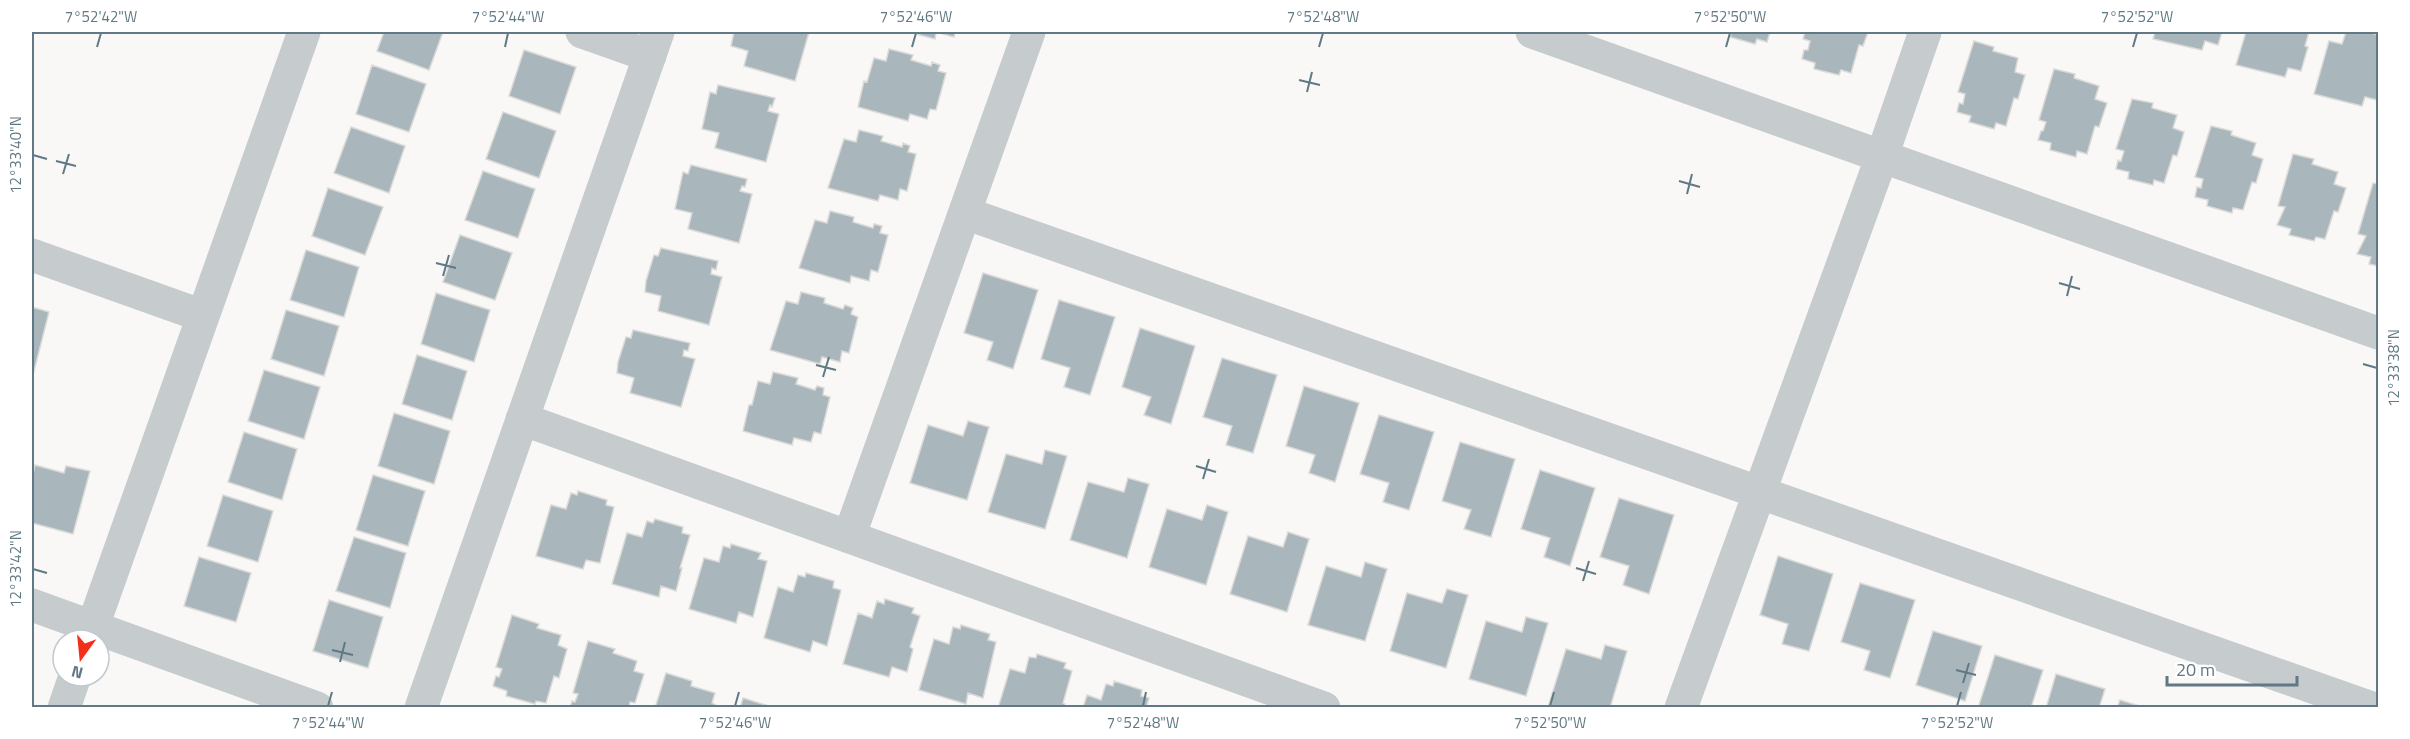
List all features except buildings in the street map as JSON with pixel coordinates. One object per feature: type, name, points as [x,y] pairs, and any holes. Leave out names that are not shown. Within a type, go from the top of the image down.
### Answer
[{"type":"street","points":[[92,628],[304,32]]},
{"type":"street","points":[[421,708],[654,44],[582,32]]},
{"type":"street","points":[[849,537],[1029,32]]},
{"type":"street","points":[[1532,32],[2379,333]]},
{"type":"street","points":[[1682,708],[1925,32]]},
{"type":"street","points":[[965,213],[2372,708]]},
{"type":"street","points":[[32,255],[203,316]]},
{"type":"street","points":[[522,419],[1324,708]]},
{"type":"street","points":[[32,605],[78,628]]},
{"type":"street","points":[[111,641],[317,708]]},
{"type":"street","points":[[64,708],[71,688]]}]
